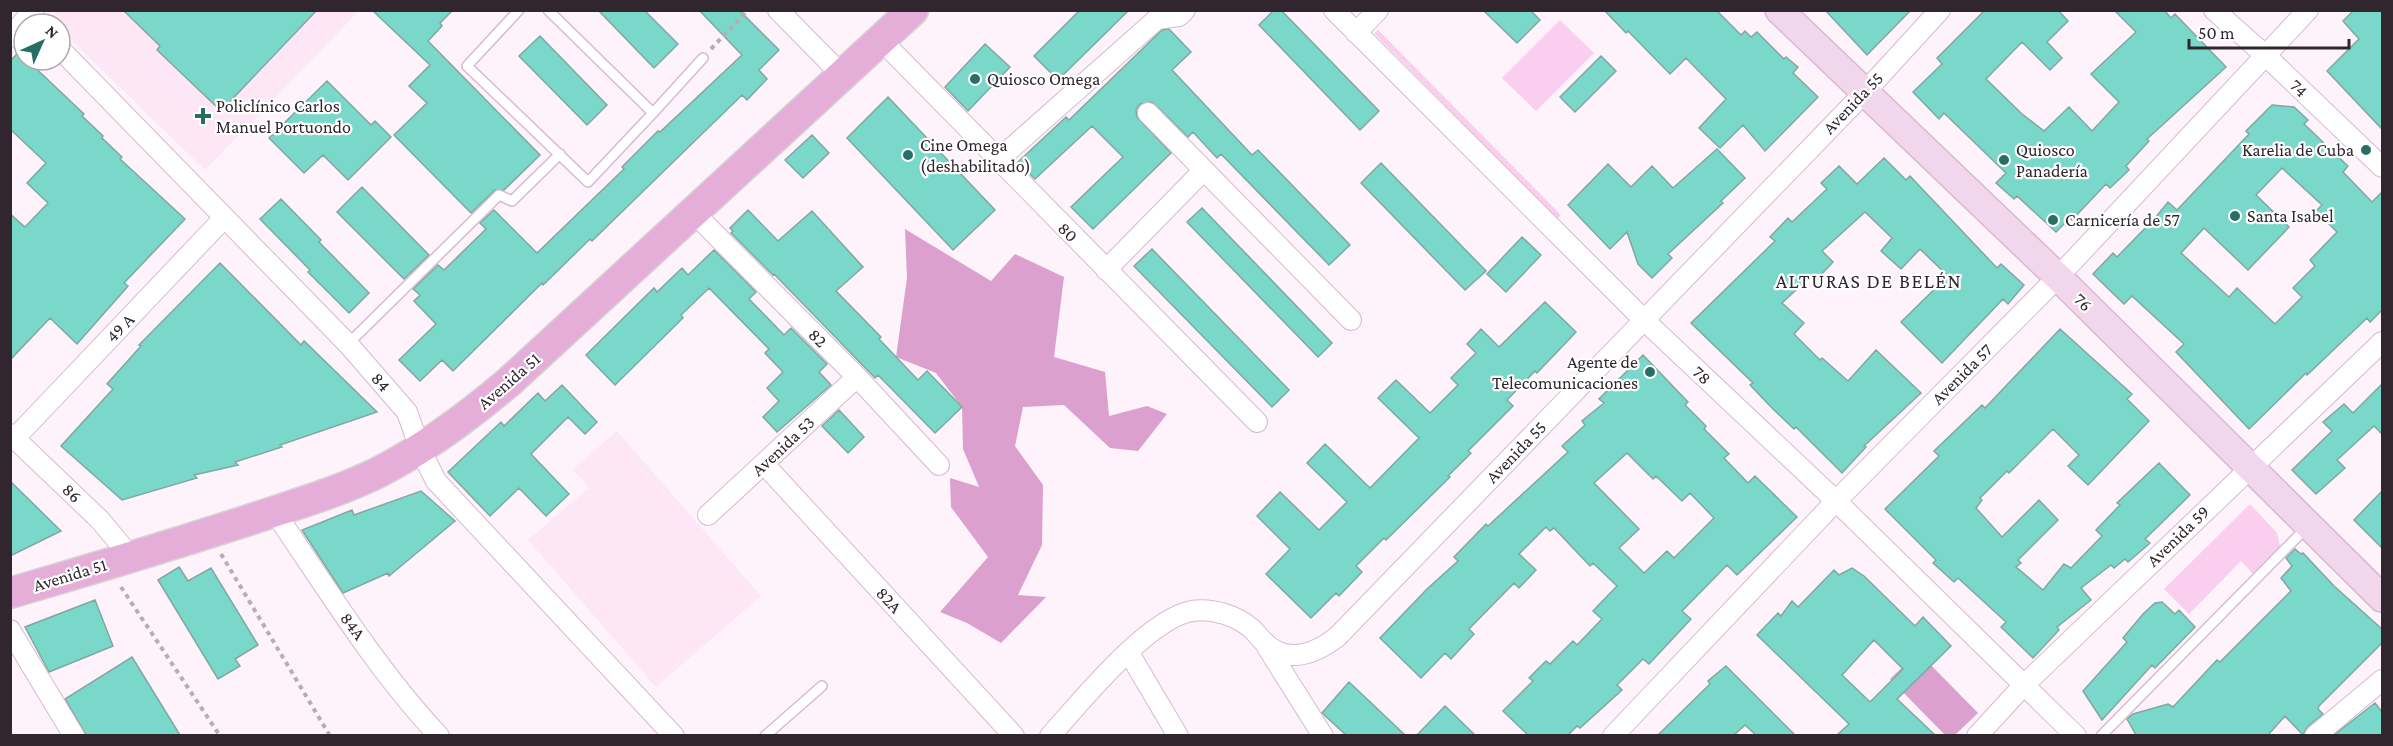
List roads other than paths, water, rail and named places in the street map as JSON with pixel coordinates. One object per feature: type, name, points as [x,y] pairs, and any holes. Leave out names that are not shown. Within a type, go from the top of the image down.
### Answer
[{"type":"main road","name":"Avenida 51","points":[[10,593],[274,511],[377,473],[420,449],[477,409],[694,213],[913,10]]},
{"type":"street","points":[[778,10],[843,76]]},
{"type":"street","points":[[998,160],[1157,19],[1179,16],[1185,10]]},
{"type":"street","name":"78","points":[[1334,10],[1644,320],[1836,501],[2023,686],[2076,735]]},
{"type":"street","points":[[1356,33],[1378,10]]},
{"type":"street","name":"76","points":[[1779,10],[2058,277],[2382,598]]},
{"type":"street","name":"Avenida 55","points":[[1050,735],[1105,676],[1148,635],[1169,620],[1191,611],[1215,610],[1251,628],[1265,644],[1283,656],[1312,652],[1337,637],[1865,92],[1940,10]]},
{"type":"street","name":"74","points":[[2214,10],[2265,55],[2382,167]]},
{"type":"street","name":"Avenida 57","points":[[1613,735],[1836,501],[2058,277],[2308,10]]},
{"type":"street","name":"80","points":[[881,40],[1257,422]]},
{"type":"street","name":"84","points":[[72,61],[348,344],[407,412],[420,449],[436,482],[674,735]]},
{"type":"street","points":[[1148,113],[1351,320]]},
{"type":"street","points":[[1106,270],[1203,171]]},
{"type":"street","name":"82","points":[[694,213],[857,377],[939,465]]},
{"type":"street","name":"49 A","points":[[13,436],[224,218]]},
{"type":"street","name":"Avenida 59","points":[[1977,735],[2023,686],[2382,342]]},
{"type":"street","name":"Avenida 53","points":[[708,515],[857,377]]},
{"type":"street","name":"86","points":[[13,436],[100,520],[118,560]]},
{"type":"street","name":"82A","points":[[764,464],[1014,735]]},
{"type":"street","name":"84A","points":[[274,511],[341,610],[420,715],[439,735]]},
{"type":"street","points":[[10,630],[74,735]]},
{"type":"street","points":[[1265,644],[1323,735]]},
{"type":"street","points":[[1129,653],[1178,735]]},
{"type":"street","points":[[2315,735],[2382,680]]},
{"type":"lane","points":[[519,10],[467,66],[588,182],[703,58]]},
{"type":"lane","points":[[548,10],[652,113]]},
{"type":"lane","points":[[348,344],[500,195],[512,201],[560,154]]},
{"type":"lane","points":[[2101,735],[2308,527]]},
{"type":"lane","points":[[765,735],[822,686]]},
{"type":"place","name":"Quiosco Omega","points":[[975,79]]},
{"type":"place","name":"Policlínico Carlos Manuel Portuondo","points":[[203,116]]},
{"type":"place","name":"Karelia de Cuba","points":[[2366,150]]},
{"type":"place","name":"Cine Omega (deshabilitado)","points":[[908,155]]},
{"type":"place","name":"Quiosco Panadería","points":[[2004,160]]},
{"type":"place","name":"Santa Isabel","points":[[2235,216]]},
{"type":"place","name":"Carnicería de 57","points":[[2053,220]]},
{"type":"place","name":"Agente de Telecomunicaciones","points":[[1650,372]]},
{"type":"district","name":"ALTURAS DE BELÉN","points":[[1869,281]]}]
